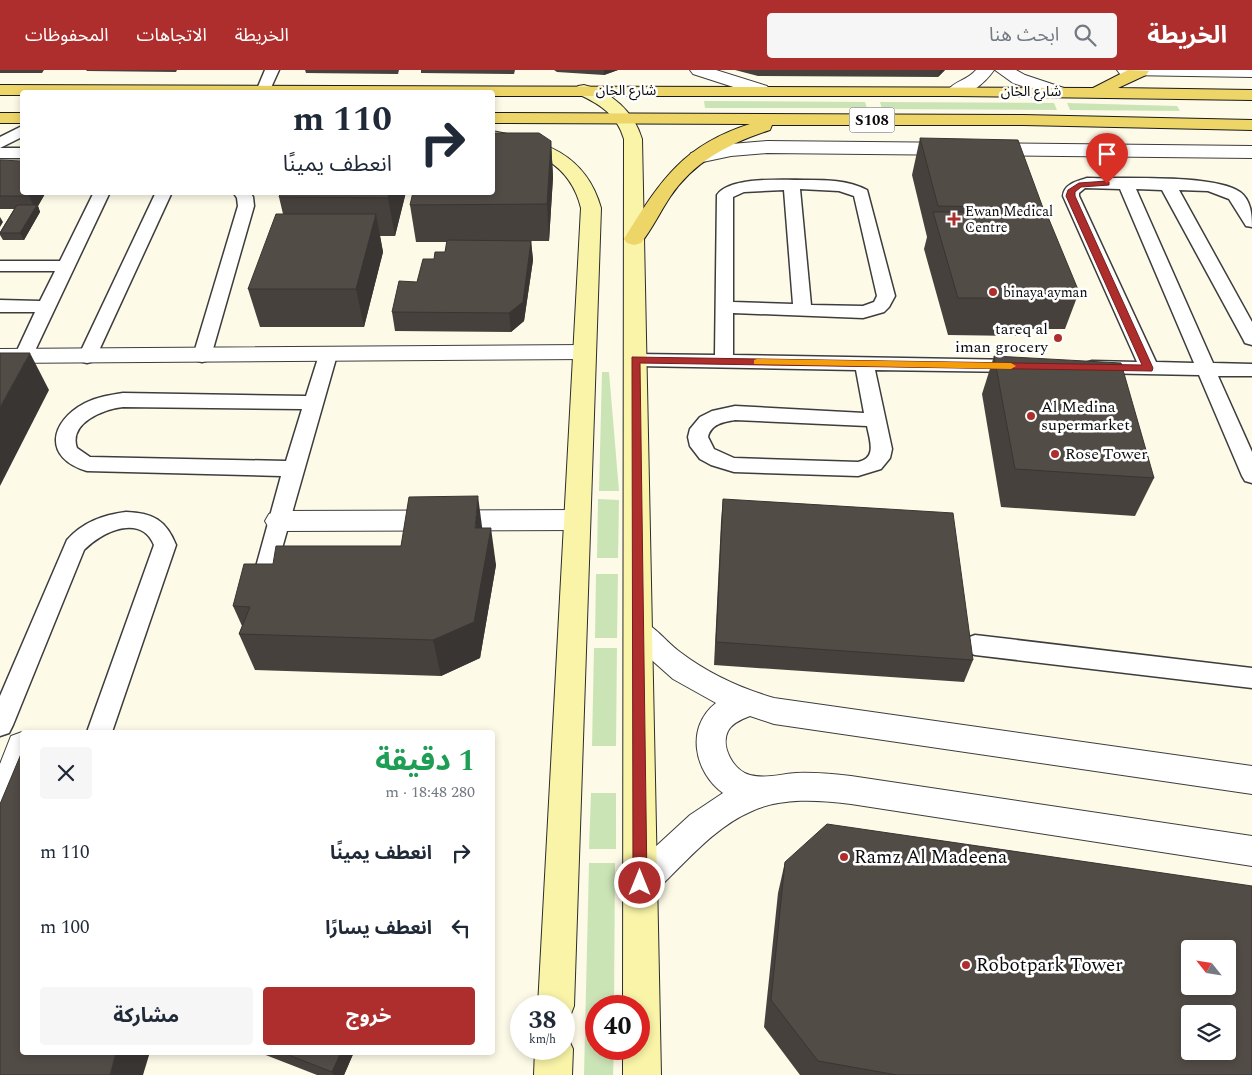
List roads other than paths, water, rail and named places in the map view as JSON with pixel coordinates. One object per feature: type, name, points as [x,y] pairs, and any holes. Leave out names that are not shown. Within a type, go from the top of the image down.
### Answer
[{"type":"main road","points":[[1095,92],[1140,71]]},
{"type":"main road","name":"شارع الخان","points":[[0,90],[761,90],[1252,95]]},
{"type":"main road","points":[[0,118],[20,118]]},
{"type":"main road","name":"شارع الخان","points":[[495,118],[912,120],[1252,125]]},
{"type":"main road","points":[[634,239],[672,181],[698,157],[730,138],[784,120]]},
{"type":"main road","points":[[912,120],[1014,148]]},
{"type":"street","points":[[699,70],[761,90]]},
{"type":"street","points":[[956,91],[978,79],[985,70]]},
{"type":"street","points":[[1004,70],[1019,79],[1058,92]]},
{"type":"street","points":[[1126,70],[1252,72]]},
{"type":"street","points":[[584,90],[608,102],[624,118],[632,139],[636,360],[642,1075]]},
{"type":"street","points":[[495,137],[522,143],[549,154],[571,169],[585,187],[591,208],[556,995]]},
{"type":"street","points":[[698,157],[731,150],[767,147],[1014,148],[1252,152]]},
{"type":"street","points":[[0,356],[87,357],[585,352]]},
{"type":"street","points":[[278,521],[577,520]]},
{"type":"street","points":[[638,631],[674,666],[722,693],[749,704],[799,716],[1252,780]]},
{"type":"street","points":[[749,704],[735,707],[715,725],[710,737],[711,751],[715,763],[724,775],[736,784],[750,790],[766,791]]},
{"type":"street","points":[[0,744],[20,745]]},
{"type":"street","points":[[0,813],[20,751]]},
{"type":"street","points":[[640,883],[712,817],[747,798],[766,791],[794,786],[823,786],[1252,851]]},
{"type":"street","points":[[553,1075],[554,1060]]},
{"type":"lane","points":[[264,89],[272,70]]},
{"type":"lane","points":[[0,143],[20,132]]},
{"type":"lane","points":[[0,153],[20,153]]},
{"type":"lane","points":[[1126,184],[1252,476]]},
{"type":"lane","points":[[1148,368],[1070,196],[1071,192],[1079,185],[1210,186],[1228,192],[1240,201],[1252,222]]},
{"type":"lane","points":[[1168,185],[1252,340]]},
{"type":"lane","points":[[792,186],[802,309]]},
{"type":"lane","points":[[724,361],[726,307],[725,195],[733,189],[744,187],[792,186],[844,186],[852,187],[861,193],[886,296],[880,307],[863,312],[726,307]]},
{"type":"lane","points":[[23,357],[100,195]]},
{"type":"lane","points":[[87,357],[163,195]]},
{"type":"lane","points":[[202,356],[246,206],[246,197],[244,195]]},
{"type":"lane","points":[[0,266],[65,266]]},
{"type":"lane","points":[[0,306],[46,307]]},
{"type":"lane","points":[[265,574],[278,521],[328,355]]},
{"type":"lane","points":[[636,360],[1042,367]]},
{"type":"lane","points":[[864,364],[876,420],[882,449],[878,460],[868,467],[858,469],[734,465],[720,462],[708,456],[700,447],[698,436],[701,427],[709,419],[721,414],[735,413],[876,420]]},
{"type":"lane","points":[[1072,367],[1252,370]]},
{"type":"lane","points":[[294,469],[87,464],[74,459],[67,451],[64,440],[68,429],[84,413],[107,402],[123,400],[314,403]]},
{"type":"lane","points":[[0,725],[75,546],[95,529],[122,520],[136,520],[157,528],[163,536],[165,545],[101,730]]},
{"type":"lane","points":[[975,645],[1252,678]]},
{"type":"place","name":"Ewan Medical Centre","points":[[954,219]]},
{"type":"place","name":"binaya ayman","points":[[993,292]]},
{"type":"place","name":"tareq al iman grocery","points":[[1058,338]]},
{"type":"place","name":"Al Medina supermarket","points":[[1031,416]]},
{"type":"place","name":"Rose Tower","points":[[1055,454]]},
{"type":"place","name":"Ramz Al Madeena","points":[[844,857]]},
{"type":"place","name":"Robotpark Tower","points":[[966,965]]}]
